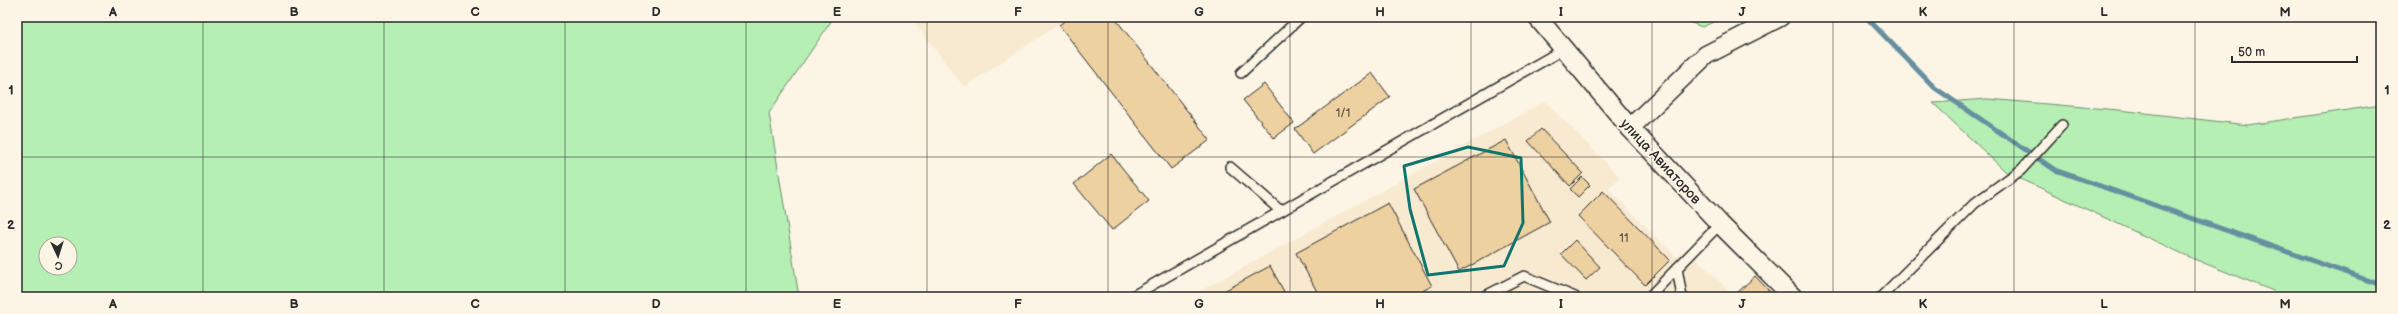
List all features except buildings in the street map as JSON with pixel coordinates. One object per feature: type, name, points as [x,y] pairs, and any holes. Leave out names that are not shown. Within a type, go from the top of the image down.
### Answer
[{"type":"street","name":"улица Авиаторов","points":[[1537,17],[1630,128],[1720,224],[1792,297]]},
{"type":"street","points":[[1630,128],[1706,55],[1780,17]]},
{"type":"lane","points":[[1241,73],[1300,17]]},
{"type":"lane","points":[[1131,297],[1564,49]]},
{"type":"lane","points":[[1881,297],[1975,202],[2020,170],[2062,125]]},
{"type":"lane","points":[[1230,166],[1281,211]]},
{"type":"lane","points":[[1649,297],[1720,224]]},
{"type":"lane","points":[[1677,268],[1682,297]]},
{"type":"lane","points":[[1483,297],[1524,276],[1575,297]]},
{"type":"highlighted area","points":[[1468,147],[1521,158],[1523,223],[1504,266],[1428,275],[1410,209],[1404,166]]},
{"type":"shaded area","points":[[910,17],[1070,17],[964,87]]},
{"type":"shaded area","points":[[1545,101],[1620,177],[1608,189],[1676,257],[1687,249],[1735,297],[1189,297]]},
{"type":"green space","points":[[17,17],[834,17],[769,113],[799,297],[17,297]]},
{"type":"green space","points":[[1676,17],[1725,17],[1702,27]]},
{"type":"green space","points":[[1987,99],[2119,110],[2248,125],[2381,105],[2381,297],[2288,297],[2194,259],[2006,172],[1933,103]]},
{"type":"waterway","points":[[1866,17],[1935,88],[2055,170],[2381,285]]}]
